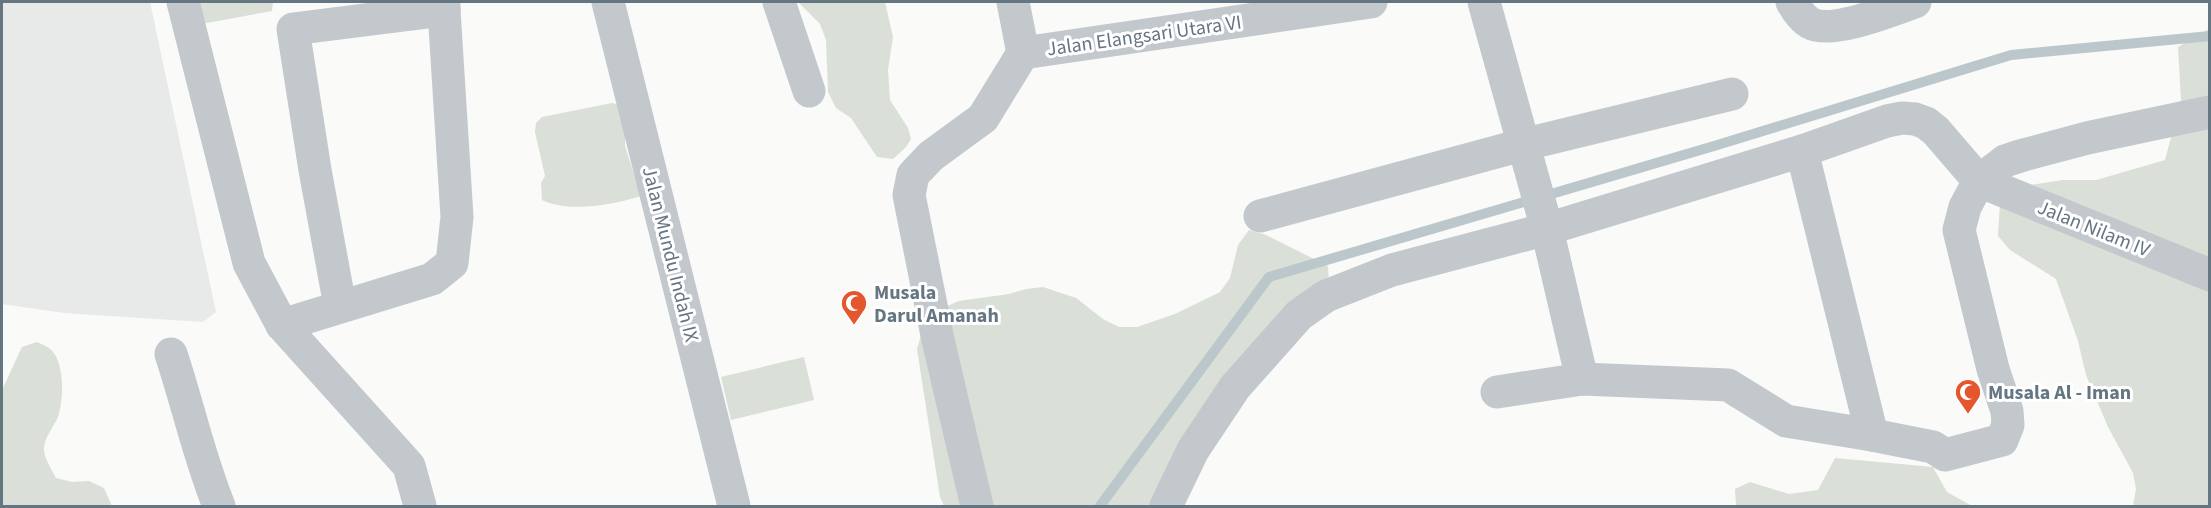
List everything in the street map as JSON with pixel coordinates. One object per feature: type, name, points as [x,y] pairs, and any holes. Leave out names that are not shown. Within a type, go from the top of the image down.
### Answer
[{"type":"street","points":[[183,2],[249,263],[282,325],[409,465],[420,507]]},
{"type":"street","name":"Jalan Mundu Indah IX","points":[[608,2],[734,507]]},
{"type":"street","points":[[779,2],[809,91]]},
{"type":"street","points":[[978,507],[938,340],[909,195],[913,175],[932,156],[984,117],[1023,53],[1013,2]]},
{"type":"street","name":"Jalan Elangsari Utara VI","points":[[1023,53],[1371,2]]},
{"type":"street","points":[[1484,2],[1535,188],[1582,379]]},
{"type":"street","points":[[1792,2],[1811,24],[1841,26],[1915,2]]},
{"type":"street","points":[[282,325],[432,279],[453,263],[457,217],[444,6],[293,29],[315,170],[340,306]]},
{"type":"street","points":[[1166,507],[1192,450],[1235,387],[1299,315],[1326,296],[1392,270],[1535,188],[1732,94]]},
{"type":"street","points":[[1497,392],[1582,379],[1728,385],[1786,421],[1933,447],[1945,455],[2002,440],[2008,425],[2007,411],[1993,369],[1959,230],[1965,207],[1979,181],[2005,161],[2030,153],[2087,138],[2210,112]]},
{"type":"street","points":[[1260,216],[1535,188],[1802,151],[1887,121],[1902,118],[1926,123],[1936,131],[1979,181]]},
{"type":"street","points":[[1802,151],[1872,435]]},
{"type":"street","name":"Jalan Nilam IV","points":[[1979,181],[2210,275]]},
{"type":"street","points":[[171,354],[189,408],[206,474],[219,507]]},
{"type":"shaded area","points":[[2,2],[150,2],[216,312],[203,322],[64,313],[2,304]]},
{"type":"shaded area","points":[[196,2],[273,2],[272,11],[201,24]]},
{"type":"shaded area","points":[[798,2],[885,2],[893,37],[888,70],[890,100],[908,128],[911,139],[893,159],[877,157],[851,118],[836,108],[828,92],[826,40],[820,24]]},
{"type":"shaded area","points":[[2209,29],[2209,506],[2133,506],[2136,489],[2133,473],[2108,427],[2086,375],[2078,341],[2056,279],[2010,250],[1998,236],[2000,203],[2031,185],[2063,180],[2096,180],[2165,160],[2181,100],[2178,47]]},
{"type":"shaded area","points":[[612,103],[620,105],[625,112],[625,146],[641,196],[604,205],[578,207],[553,204],[542,200],[541,183],[545,176],[535,132],[536,123],[542,117]]},
{"type":"shaded area","points":[[1249,230],[1266,235],[1328,266],[1329,282],[1169,506],[944,506],[940,497],[917,349],[922,332],[945,307],[959,301],[1043,287],[1076,298],[1103,319],[1119,327],[1137,327],[1175,314],[1220,292],[1230,278],[1238,245]]},
{"type":"shaded area","points":[[37,342],[49,348],[55,355],[62,381],[60,410],[44,447],[48,463],[56,478],[72,482],[89,481],[104,488],[112,506],[2,506],[2,390],[22,347]]},
{"type":"shaded area","points":[[804,357],[814,400],[731,420],[721,377]]},
{"type":"shaded area","points":[[1835,458],[1933,467],[1947,492],[1972,506],[1736,506],[1735,489],[1750,482],[1789,494],[1818,490]]},
{"type":"waterway","points":[[1100,506],[1269,277],[1714,146],[2011,55],[2210,36]]},
{"type":"place","name":"Musala Darul Amanah","points":[[854,326]]},
{"type":"place","name":"Musala Al - Iman","points":[[1968,415]]}]
